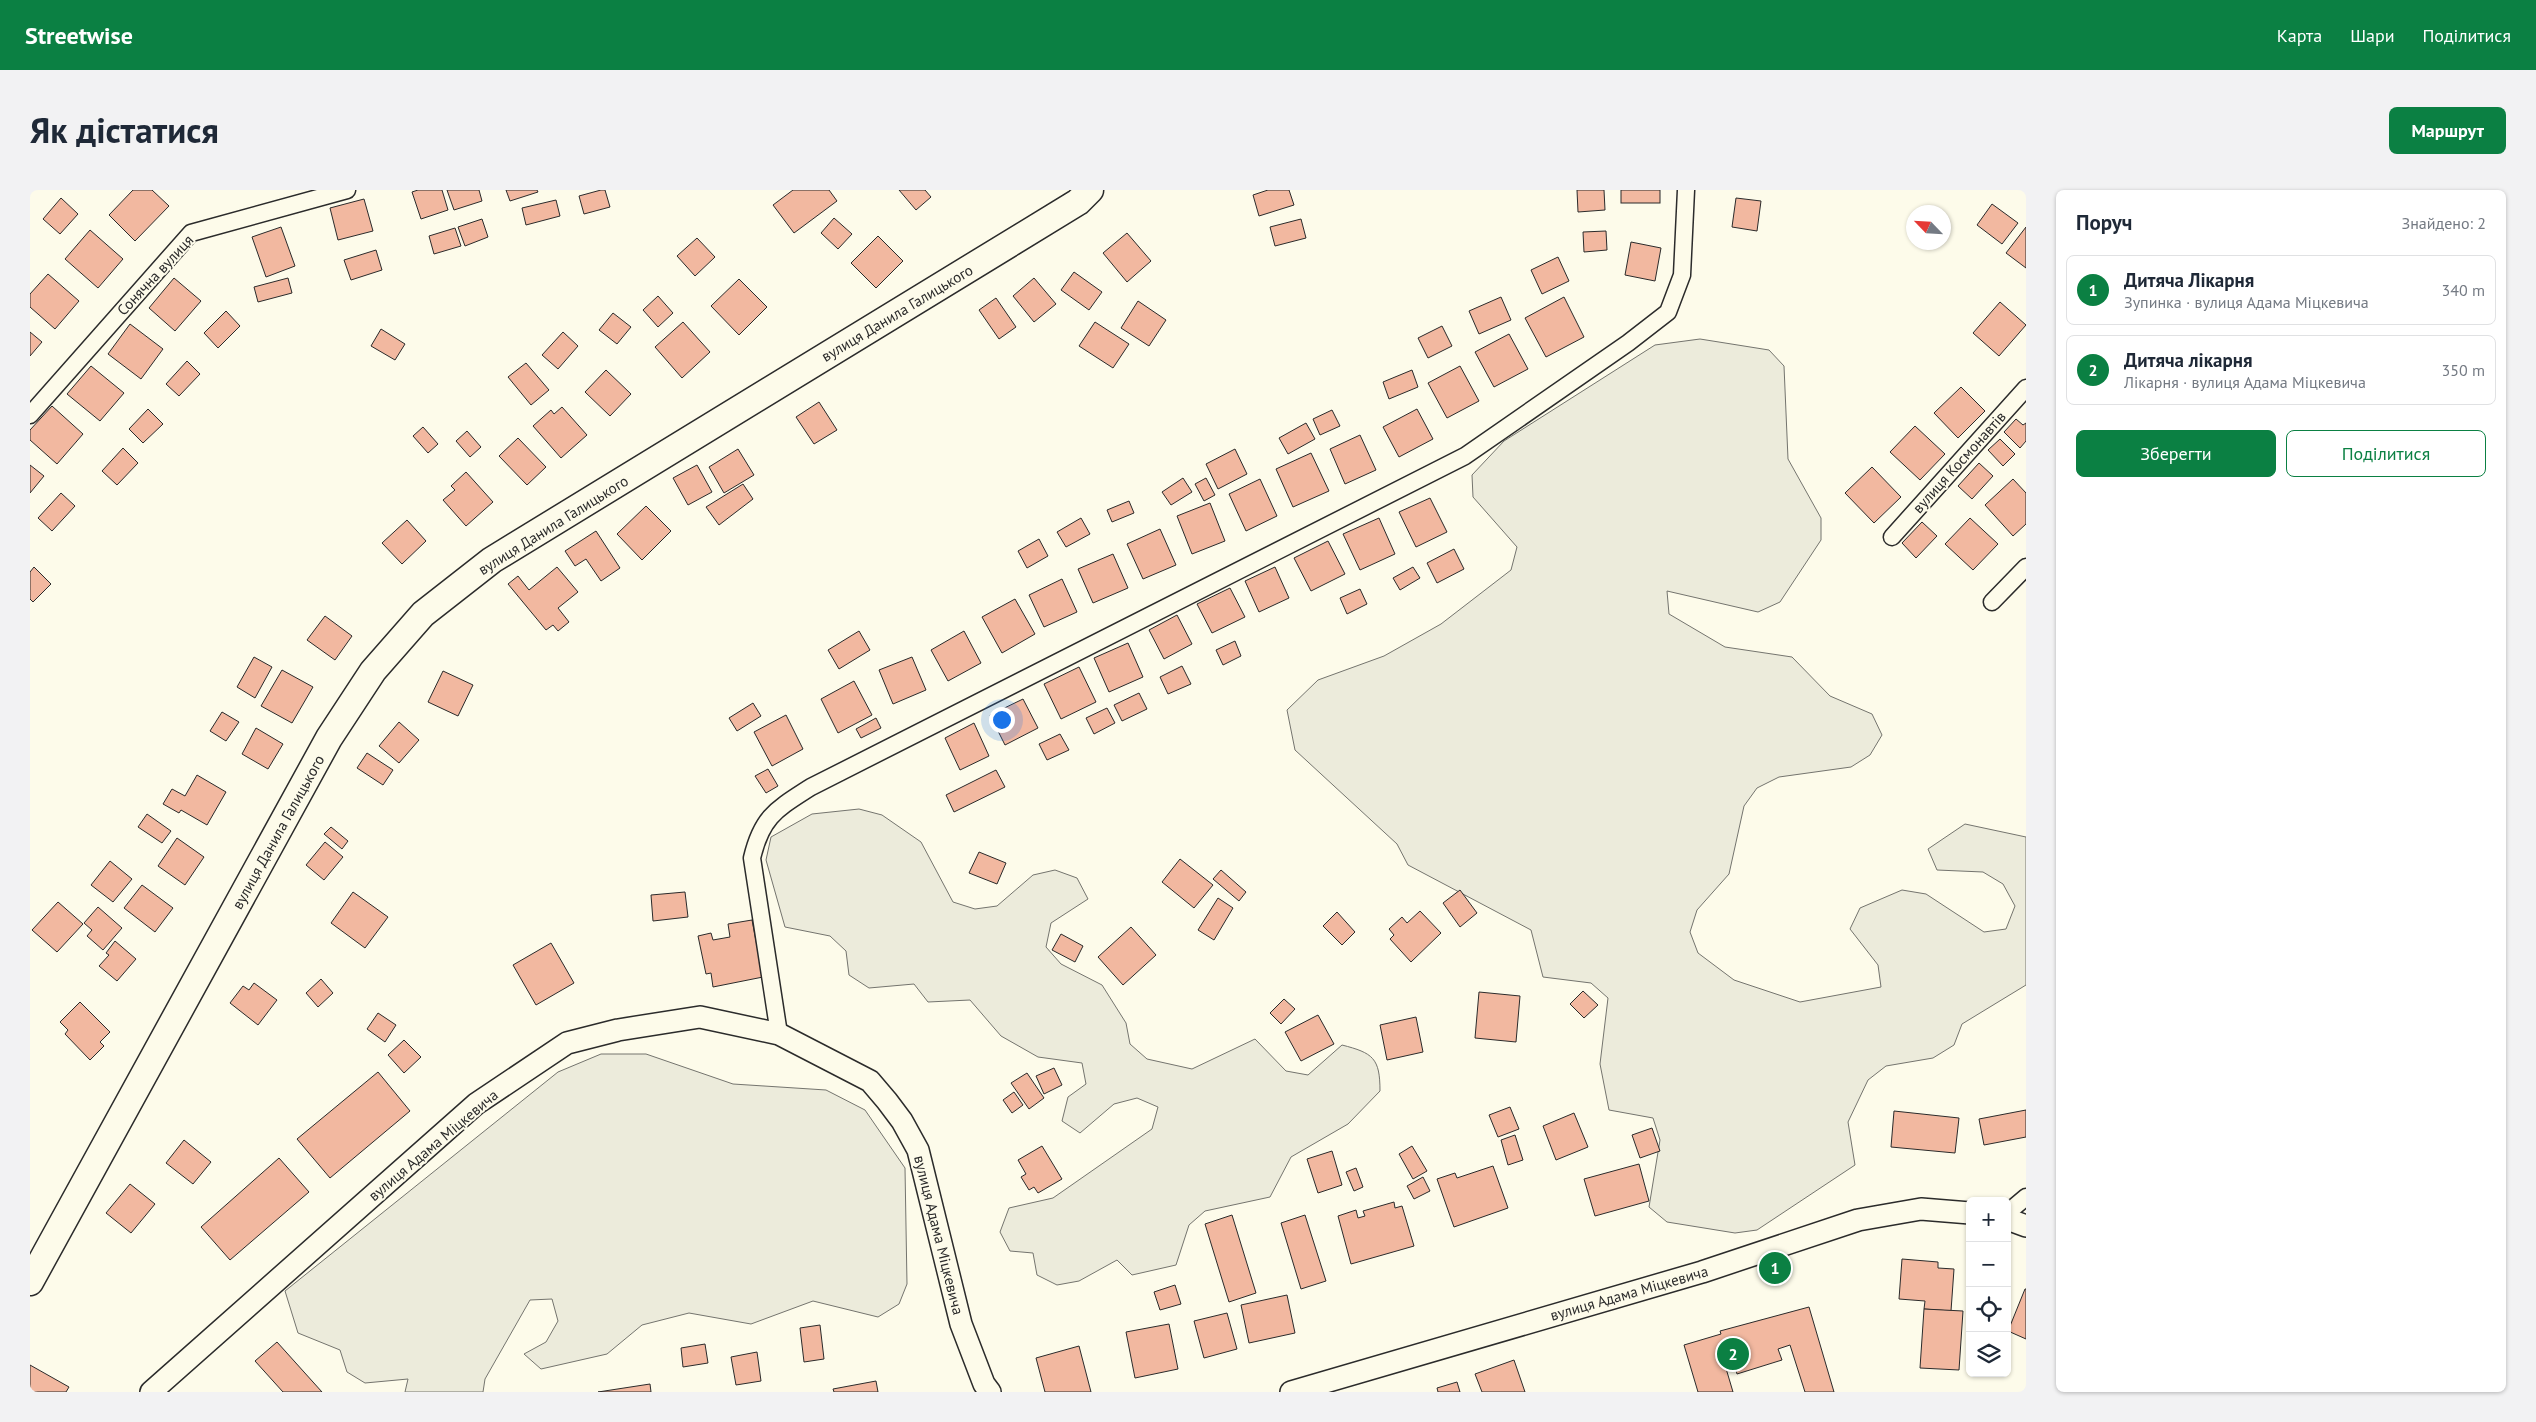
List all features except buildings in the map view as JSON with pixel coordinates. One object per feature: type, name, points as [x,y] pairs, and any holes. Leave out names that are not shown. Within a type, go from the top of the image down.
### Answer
[{"type":"main road","name":"вулиця Данила Галицького","points":[[30,1282],[329,738],[373,671],[423,614],[492,560],[1078,202],[1090,190]]},
{"type":"street","name":"Сонячна вулиця","points":[[30,415],[191,233],[347,190]]},
{"type":"street","points":[[779,1034],[752,858],[757,836],[772,813],[811,786],[1465,456],[1628,343],[1668,312],[1682,275],[1686,190]]},
{"type":"street","name":"вулиця Космонавтів","points":[[1892,537],[2026,388]]},
{"type":"street","points":[[1992,602],[2026,567]]},
{"type":"street","name":"вулиця Адама Міцкевича","points":[[150,1392],[476,1104],[567,1043],[618,1030],[700,1017],[779,1034],[870,1081],[902,1121],[918,1150],[961,1324],[984,1384],[990,1392]]},
{"type":"street","points":[[2011,1210],[2026,1197]]},
{"type":"street","name":"вулиця Адама Міцкевича","points":[[1291,1392],[1702,1272],[1858,1220],[1921,1209],[1966,1213]]},
{"type":"street","points":[[2011,1220],[2026,1226]]},
{"type":"shaded area","points":[[1700,339],[1769,350],[1784,366],[1788,459],[1821,518],[1821,540],[1780,602],[1758,612],[1667,591],[1669,614],[1725,647],[1792,657],[1830,696],[1872,714],[1882,735],[1870,755],[1851,767],[1779,777],[1757,788],[1744,806],[1729,874],[1697,910],[1690,932],[1698,953],[1734,980],[1800,1002],[1881,987],[1878,965],[1850,929],[1860,908],[1902,890],[1926,894],[1984,932],[2006,929],[2015,906],[2003,884],[1983,872],[1937,870],[1928,849],[1965,824],[2026,837],[2026,985],[1962,1024],[1954,1045],[1933,1058],[1886,1066],[1868,1080],[1848,1122],[1855,1165],[1757,1230],[1735,1233],[1667,1222],[1649,1207],[1660,1140],[1653,1118],[1609,1110],[1600,1064],[1608,998],[1591,983],[1543,977],[1531,930],[1408,865],[1397,844],[1295,750],[1287,710],[1318,680],[1384,656],[1441,624],[1511,570],[1517,547],[1473,497],[1472,475],[1504,441],[1655,345]]},
{"type":"shaded area","points":[[859,809],[882,815],[921,842],[953,902],[975,909],[997,906],[1033,875],[1055,870],[1077,878],[1088,899],[1051,923],[1046,947],[1061,964],[1102,985],[1126,1023],[1130,1044],[1147,1059],[1192,1069],[1255,1039],[1286,1071],[1308,1075],[1342,1045],[1368,1054],[1373,1059],[1380,1080],[1380,1091],[1348,1124],[1291,1157],[1270,1197],[1205,1211],[1189,1225],[1176,1265],[1132,1275],[1117,1260],[1079,1281],[1057,1285],[1037,1275],[1033,1253],[1010,1251],[1000,1232],[1009,1208],[1053,1198],[1152,1129],[1158,1107],[1137,1098],[1114,1104],[1080,1133],[1062,1121],[1068,1097],[1086,1084],[1082,1063],[1038,1057],[1001,1036],[970,1000],[928,1002],[914,984],[869,988],[849,975],[846,951],[830,936],[785,927],[766,860],[771,837],[812,814]]},
{"type":"shaded area","points":[[601,1054],[646,1054],[733,1084],[826,1090],[865,1110],[905,1168],[907,1284],[899,1304],[878,1317],[813,1301],[751,1324],[689,1313],[642,1325],[607,1354],[541,1369],[524,1354],[546,1342],[558,1321],[552,1299],[530,1300],[485,1379],[483,1392],[405,1392],[408,1379],[365,1383],[347,1372],[340,1350],[298,1333],[285,1291],[558,1072]]},
{"type":"place","name":"Дитяча Лікарня","points":[[1775,1268]]},
{"type":"place","name":"Дитяча лікарня","points":[[1733,1354]]}]
